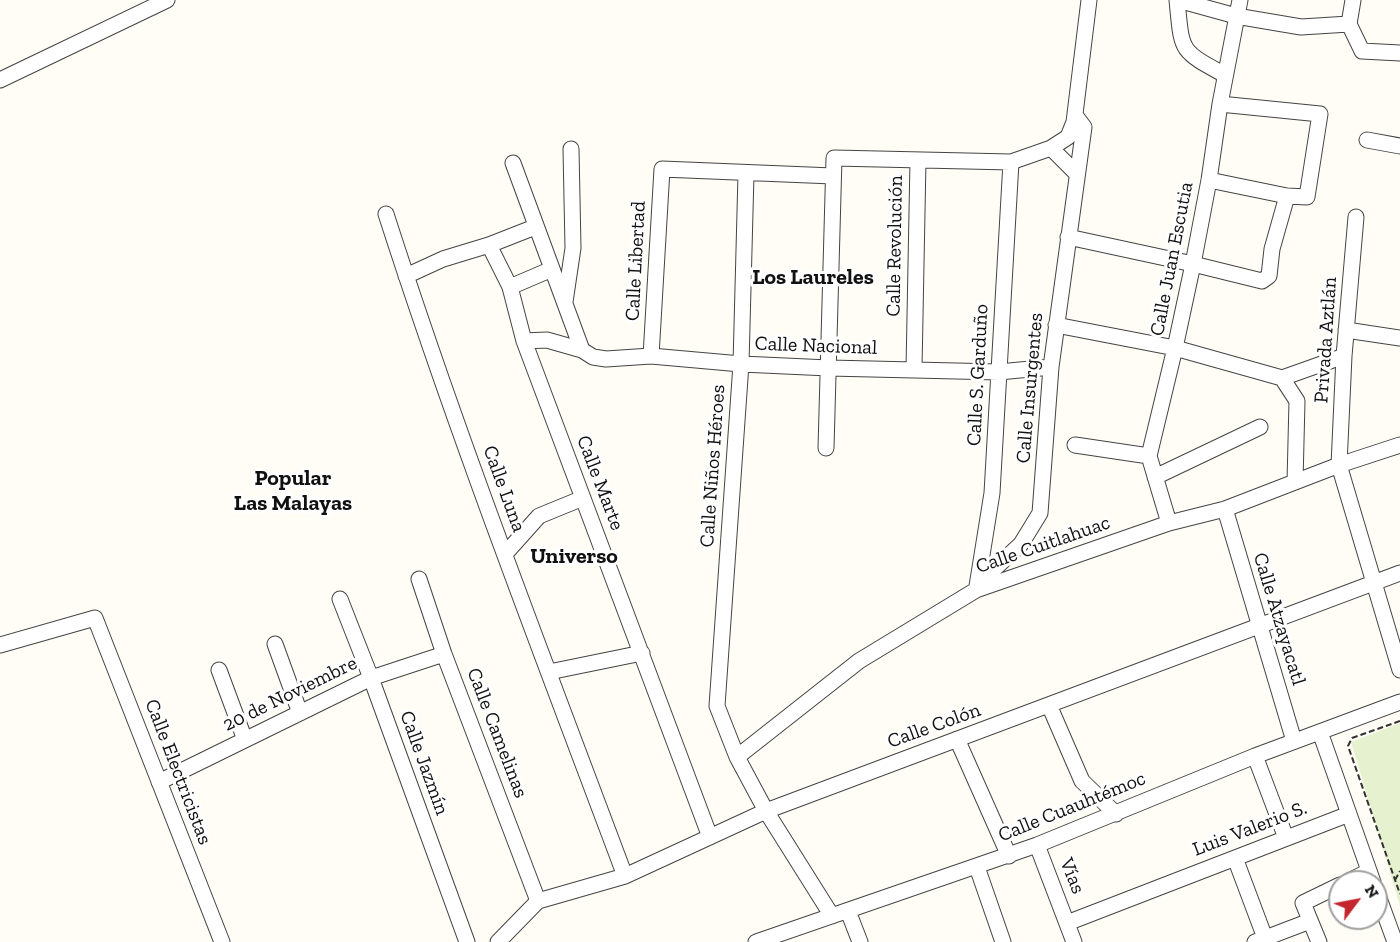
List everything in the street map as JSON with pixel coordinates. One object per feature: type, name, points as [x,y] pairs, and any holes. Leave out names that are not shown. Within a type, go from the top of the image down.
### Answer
[{"type":"street","points":[[0,80],[167,0]]},
{"type":"street","points":[[826,448],[834,158],[1011,162],[1051,147],[1068,137],[1074,115],[1089,0]]},
{"type":"street","points":[[1225,75],[1192,57],[1181,42],[1178,0],[1236,16],[1301,27],[1349,24]]},
{"type":"street","name":"Calle Juan Escutia","points":[[1169,523],[1149,456],[1175,348],[1209,180],[1220,104],[1240,0]]},
{"type":"street","points":[[1353,0],[1349,24],[1362,51],[1400,53]]},
{"type":"street","points":[[1209,180],[1287,196],[1307,196],[1320,114],[1220,104]]},
{"type":"street","name":"Calle Insurgentes","points":[[977,587],[1020,544],[1040,513],[1051,366],[1084,127],[1074,115]]},
{"type":"street","points":[[1367,140],[1400,146]]},
{"type":"street","points":[[1051,147],[1077,174]]},
{"type":"street","points":[[565,304],[573,248],[571,149]]},
{"type":"street","name":"Calle Revolución","points":[[914,369],[918,160]]},
{"type":"street","name":"Calle S. Garduño","points":[[977,587],[992,493],[1011,162]]},
{"type":"street","points":[[513,163],[582,350]]},
{"type":"street","name":"Calle Libertad","points":[[651,356],[662,169],[746,174]]},
{"type":"street","points":[[746,174],[833,176]]},
{"type":"street","name":"Calle Niños Héroes","points":[[746,174],[741,364],[717,705],[737,757],[766,811],[832,916]]},
{"type":"street","points":[[1068,237],[1262,282],[1269,276],[1272,249],[1287,196]]},
{"type":"street","name":"Calle Luna","points":[[386,214],[505,554],[625,876]]},
{"type":"street","name":"Privada Aztlán","points":[[1356,217],[1344,356],[1339,465],[1400,670]]},
{"type":"street","points":[[406,276],[443,259],[489,246],[535,227]]},
{"type":"street","name":"Calle Marte","points":[[489,246],[510,287],[524,341],[710,837]]},
{"type":"street","points":[[510,287],[552,269]]},
{"type":"street","points":[[1056,325],[1175,348],[1282,378],[1344,356]]},
{"type":"street","points":[[1347,330],[1400,338]]},
{"type":"street","name":"Calle Nacional","points":[[524,341],[547,340],[582,350],[593,357],[606,359],[651,356],[741,364],[999,372],[1051,366]]},
{"type":"street","points":[[1282,378],[1297,401],[1295,482]]},
{"type":"street","points":[[1155,477],[1260,427]]},
{"type":"street","points":[[1075,444],[1149,456]]},
{"type":"street","name":"Calle Cuitlahuac","points":[[737,757],[859,662],[977,587],[1169,523],[1225,509],[1339,465],[1400,445]]},
{"type":"street","points":[[505,554],[539,516],[583,498]]},
{"type":"street","name":"Calle Atzayacatl","points":[[1225,509],[1294,741]]},
{"type":"street","name":"Calle Colón","points":[[498,942],[538,901],[625,876],[766,811],[1400,573]]},
{"type":"street","name":"Calle Camelinas","points":[[419,579],[444,654],[538,901]]},
{"type":"street","name":"Calle Jazmín","points":[[340,599],[467,942]]},
{"type":"street","name":"Calle Electricistas","points":[[0,645],[95,618],[222,942]]},
{"type":"street","points":[[275,644],[300,713]]},
{"type":"street","points":[[549,672],[642,653]]},
{"type":"street","name":"20 de Noviembre","points":[[159,782],[371,678],[444,654]]},
{"type":"street","points":[[219,670],[245,740]]},
{"type":"street","name":"Calle Cuauhtémoc","points":[[756,942],[790,936],[832,916],[1009,856],[1255,756],[1400,702]]},
{"type":"street","points":[[1049,705],[1082,781],[1116,814]]},
{"type":"street","points":[[1320,732],[1369,870]]},
{"type":"street","points":[[957,739],[1009,856]]},
{"type":"street","points":[[1255,756],[1286,838]]},
{"type":"street","name":"Luis Valerio S.","points":[[1068,923],[1349,814]]},
{"type":"street","name":"Vías","points":[[1037,845],[1074,942]]},
{"type":"street","points":[[1235,858],[1260,940],[1311,921]]},
{"type":"street","points":[[977,867],[1003,942]]},
{"type":"street","points":[[1319,942],[1303,903],[1328,891]]},
{"type":"street","points":[[848,911],[860,942]]},
{"type":"street","points":[[1388,923],[1395,942]]},
{"type":"path","points":[[1400,722],[1353,738],[1348,746],[1400,894]]},
{"type":"path","points":[[1395,880],[1400,871]]},
{"type":"green space","points":[[1400,723],[1400,906],[1351,742]]},
{"type":"district","name":"Los Laureles","points":[[813,278]]},
{"type":"district","name":"Popular Las Malayas","points":[[293,492]]},
{"type":"district","name":"Universo","points":[[574,557]]}]
